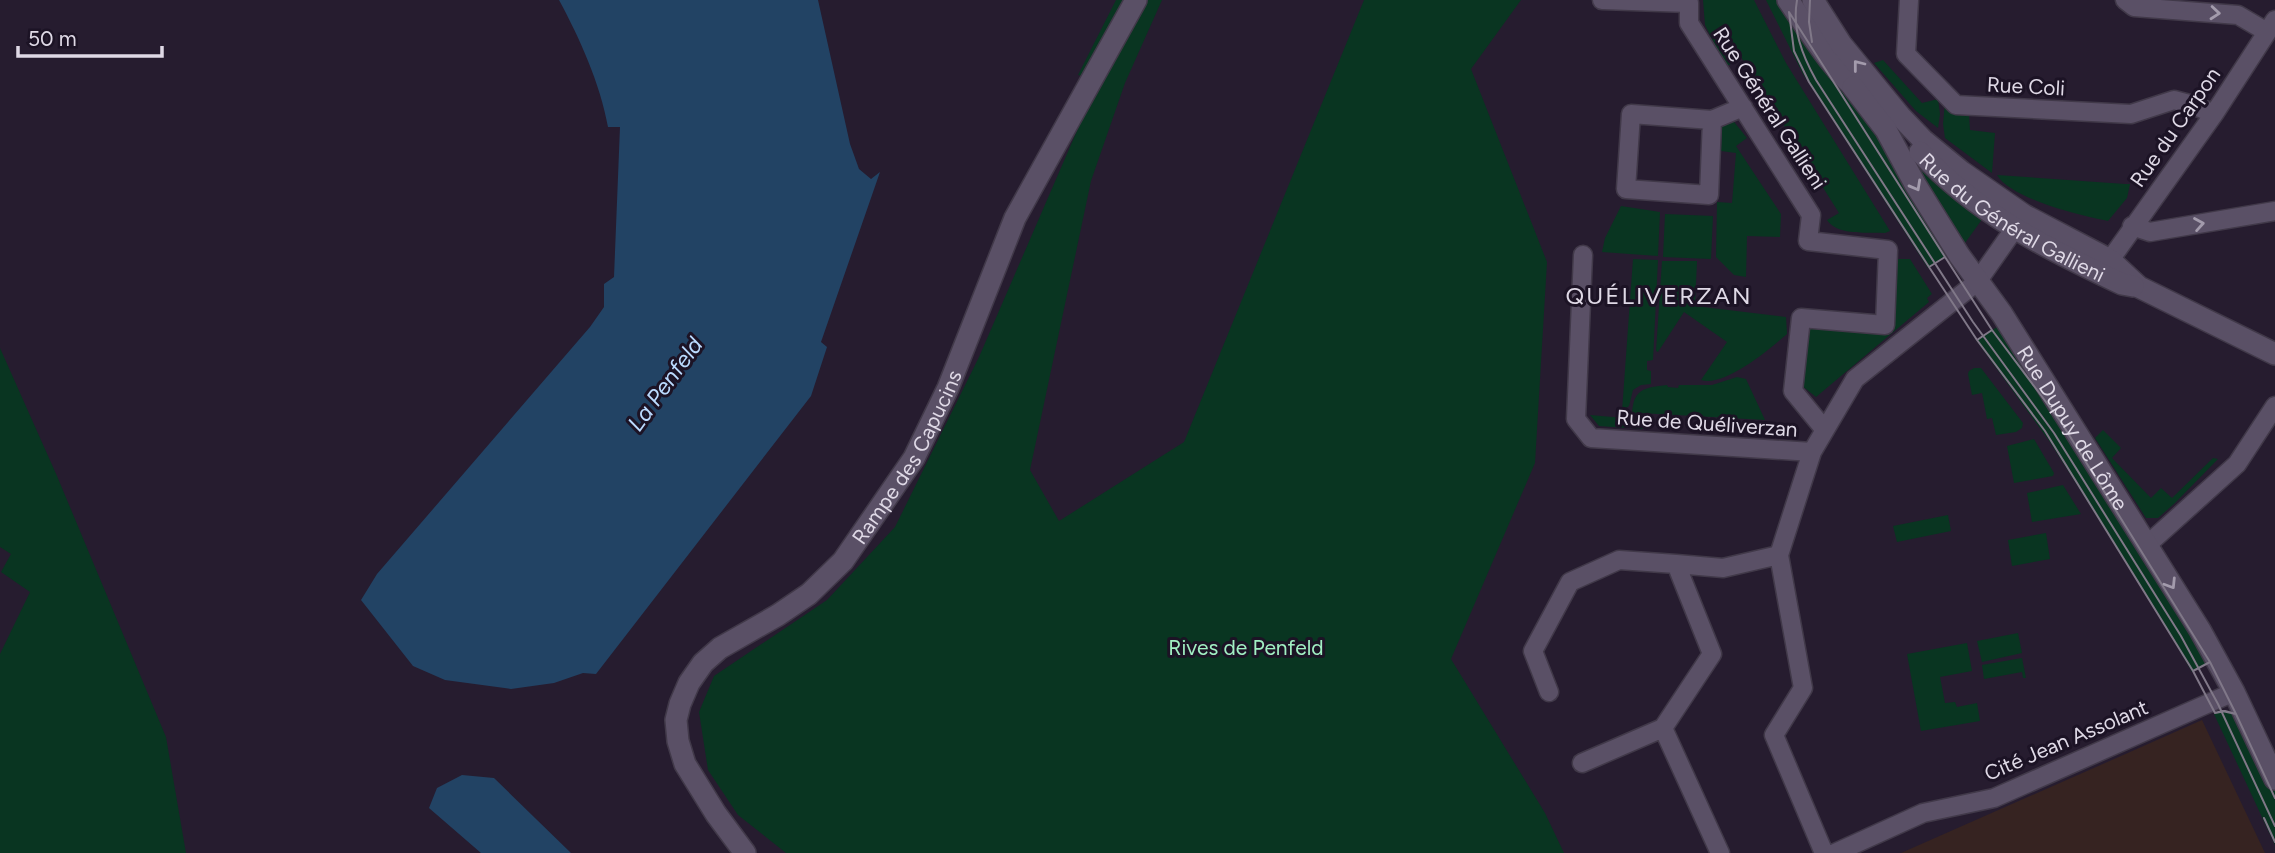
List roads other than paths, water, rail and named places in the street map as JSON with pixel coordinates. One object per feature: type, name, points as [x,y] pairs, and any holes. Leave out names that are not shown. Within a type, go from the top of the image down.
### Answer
[{"type":"main road","name":"Rampe des Capucins","points":[[745,853],[716,814],[685,764],[678,741],[676,720],[689,683],[703,663],[720,648],[809,594],[843,561],[914,458],[948,388],[1015,218],[1136,0]]},
{"type":"main road","name":"Rue du Général Gallieni","points":[[1788,0],[1853,87],[1874,103],[1960,192],[2019,222],[2110,260],[2139,287],[2275,354]]},
{"type":"main road","name":"Rue du Général Gallieni","points":[[1813,0],[1841,44],[1923,140],[2045,247],[2122,285],[2139,287]]},
{"type":"main road","name":"Rue Dupuy de Lôme","points":[[1853,87],[1886,131],[1915,184],[1977,282],[2002,314],[2216,657],[2275,779]]},
{"type":"street","name":"Rue Général Gallieni","points":[[1602,0],[1689,3],[1689,23],[1811,215],[1808,242],[1888,250],[1885,325],[1801,318],[1793,391],[1825,430]]},
{"type":"street","name":"Rue Coli","points":[[1909,0],[1906,54],[1956,105],[2131,114],[2174,100],[2214,114]]},
{"type":"street","points":[[2125,0],[2134,7],[2238,15],[2271,26]]},
{"type":"street","name":"Rue du Carpon","points":[[2110,260],[2214,114],[2271,26]]},
{"type":"street","points":[[1712,120],[1709,195],[1626,189],[1632,114],[1712,120],[1743,107]]},
{"type":"street","points":[[2132,226],[2150,232],[2275,211]]},
{"type":"street","name":"Rue de Quéliverzan","points":[[1583,255],[1576,419],[1591,438],[1812,453],[1856,379],[1977,282],[2019,222]]},
{"type":"street","points":[[2147,545],[2237,464],[2275,406]]},
{"type":"street","points":[[1812,453],[1779,555],[1803,688],[1774,735],[1824,853]]},
{"type":"street","points":[[1549,692],[1534,651],[1570,582],[1619,560],[1723,568],[1779,555]]},
{"type":"street","points":[[1582,763],[1663,728],[1712,654],[1676,564]]},
{"type":"street","name":"Cité Jean Assolant","points":[[1835,853],[1923,813],[1994,798],[2234,692]]},
{"type":"street","points":[[1663,728],[1717,852]]},
{"type":"water","name":"La Penfeld","points":[[559,0],[818,0],[850,144],[859,169],[871,179],[880,172],[821,342],[827,347],[811,396],[596,674],[583,673],[554,683],[511,689],[445,680],[413,666],[361,600],[377,574],[590,327],[604,307],[604,284],[614,277],[620,127],[608,127],[588,62]]},
{"type":"water","points":[[462,775],[494,778],[571,853],[481,853],[429,808],[437,788]]},
{"type":"tram line","points":[[1797,0],[1799,42],[1816,80],[1973,322],[2054,433],[2181,636],[2218,704],[2275,826]]},
{"type":"tram line","points":[[1810,0],[1812,42]]},
{"type":"tram line","points":[[1789,12],[1945,257],[1929,267],[1809,82],[1794,51],[1789,12]]},
{"type":"tram line","points":[[1945,257],[1992,330],[1977,340],[1929,267],[1945,257]]},
{"type":"tram line","points":[[1992,330],[2061,422],[2210,662],[2193,671],[2045,431],[1977,340],[1992,330]]},
{"type":"tram line","points":[[2210,662],[2236,714],[2225,711],[2215,713],[2193,671],[2210,662]]},
{"type":"tram line","points":[[2215,713],[2222,711],[2236,714],[2275,798]]},
{"type":"tram line","points":[[2264,818],[2275,842]]},
{"type":"district","name":"QUÉLIVERZAN","points":[[1659,295]]},
{"type":"park label","name":"Rives de Penfeld","points":[[1246,647]]}]
